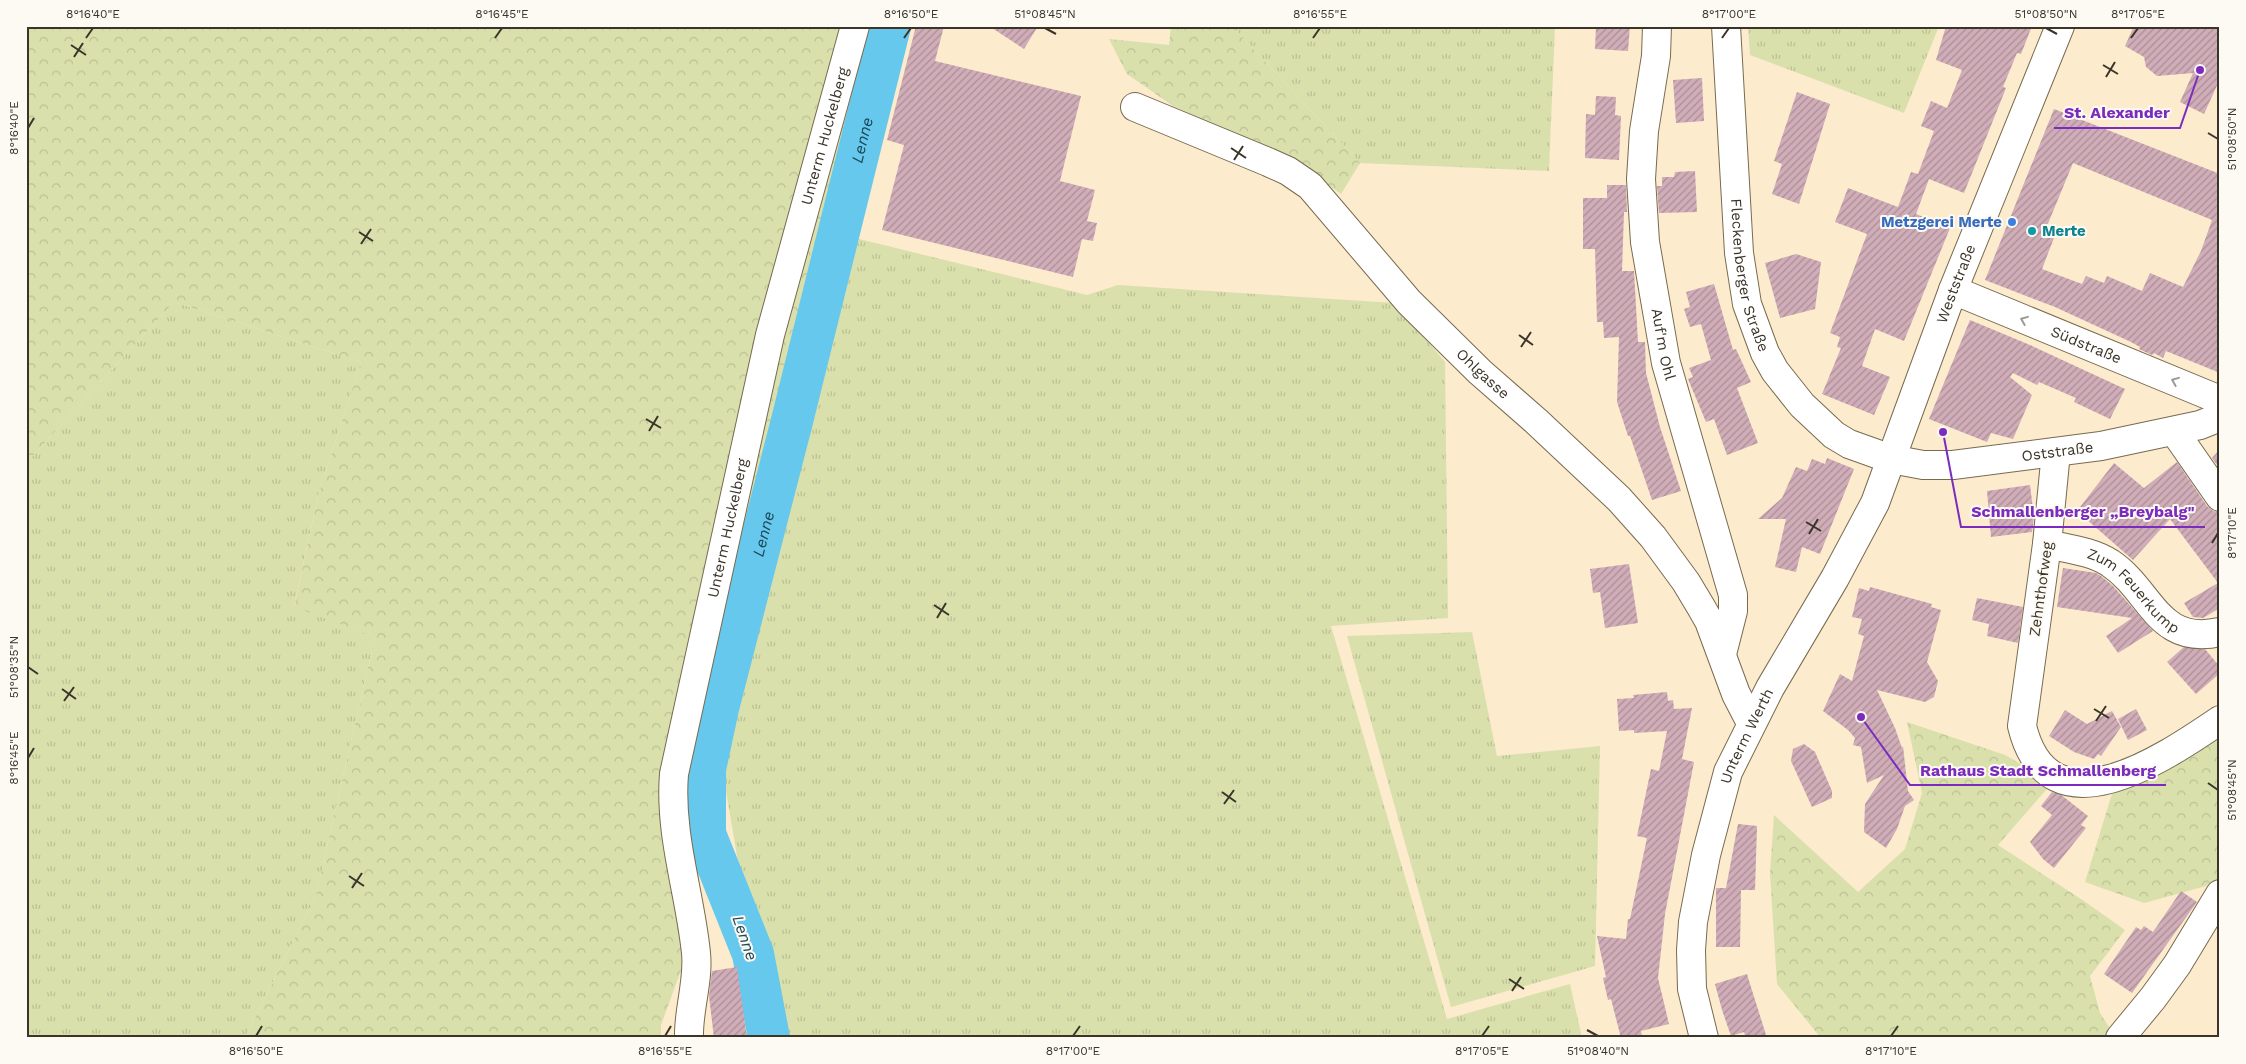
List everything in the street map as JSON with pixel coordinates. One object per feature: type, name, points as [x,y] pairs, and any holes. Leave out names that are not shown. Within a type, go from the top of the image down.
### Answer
[{"type":"street","name":"Unterm Huckelberg","points":[[690,1038],[689,1025],[696,955],[674,826],[672,795],[676,767],[770,335],[855,26]]},
{"type":"street","name":"Auf'm Ohl","points":[[1657,26],[1656,56],[1644,131],[1641,180],[1645,242],[1666,362],[1733,596],[1733,611],[1722,654]]},
{"type":"street","name":"Fleckenberger Straße","points":[[1726,26],[1739,253],[1745,297],[1754,328],[1775,371],[1787,388],[1818,422],[1849,444],[1891,460]]},
{"type":"street","name":"Weststraße","points":[[1891,460],[1953,290],[2060,26]]},
{"type":"street","name":"Ohlgasse","points":[[1135,107],[1288,171],[1310,186],[1363,250],[1423,316],[1480,372],[1568,451],[1640,521],[1686,582],[1709,622],[1736,694],[1751,723]]},
{"type":"street","name":"Südstraße","points":[[1953,290],[2220,400]]},
{"type":"street","name":"Oststraße","points":[[1891,460],[1924,465],[1953,465],[2056,452],[2101,446],[2174,431],[2200,425],[2220,417]]},
{"type":"street","points":[[2174,431],[2220,497]]},
{"type":"street","name":"Zehnthofweg","points":[[2056,452],[2047,544],[2022,726],[2025,740],[2034,758],[2046,770],[2069,783],[2090,783],[2126,774],[2154,761],[2220,720]]},
{"type":"street","name":"Unterm Werth","points":[[1704,1038],[1692,989],[1691,950],[1693,922],[1706,854],[1722,792],[1734,757],[1751,723],[1869,516],[1881,491],[1891,460]]},
{"type":"street","name":"Zum Feuerkump","points":[[2047,544],[2089,554],[2111,564],[2174,629],[2192,634],[2220,632]]},
{"type":"street","points":[[2120,1038],[2153,998],[2177,964],[2220,894]]},
{"type":"green space","points":[[26,26],[898,26],[720,756],[683,965],[661,1025],[661,1038],[245,1038],[316,895],[375,637],[294,607],[318,496],[361,362],[174,302],[26,463]]},
{"type":"green space","points":[[1171,26],[1232,26],[1360,163],[1341,194],[1300,165],[1173,106],[1127,74],[1109,39],[1169,45]]},
{"type":"green space","points":[[1232,26],[1555,26],[1549,171],[1360,163]]},
{"type":"green space","points":[[1748,26],[1939,26],[1904,113],[1750,55]]},
{"type":"green space","points":[[847,236],[1087,295],[1118,285],[1395,303],[1445,362],[1448,618],[1331,626],[1447,1019],[1570,984],[1582,1038],[768,1038],[720,756]]},
{"type":"green space","points":[[174,302],[361,362],[318,496],[294,606],[375,637],[316,895],[245,1038],[26,1038],[26,463]]},
{"type":"green space","points":[[1472,632],[1497,756],[1600,746],[1595,966],[1451,1007],[1347,636]]},
{"type":"green space","points":[[1907,722],[2005,755],[2053,782],[1998,845],[2125,930],[2090,976],[2100,1013],[2116,1038],[1821,1038],[1777,984],[1770,873],[1774,815],[1858,892],[1905,849],[1922,793]]},
{"type":"green space","points":[[2220,732],[2220,879],[2217,883],[2144,903],[2085,882],[2114,787]]},
{"type":"building","points":[[916,26],[944,26],[935,61],[1081,96],[1060,181],[1095,190],[1087,221],[1097,223],[1093,241],[1082,239],[1073,277],[882,230],[904,145],[887,140]]},
{"type":"building","points":[[989,26],[1038,26],[1024,49]]},
{"type":"building","points":[[1596,26],[1630,26],[1628,51],[1595,49]]},
{"type":"building","points":[[1946,26],[2032,26],[2021,54],[2017,53],[2003,87],[2006,88],[1964,193],[1929,179],[1916,214],[1950,228],[1904,341],[1875,329],[1862,366],[1890,377],[1874,415],[1822,394],[1841,348],[1837,347],[1840,337],[1830,333],[1867,234],[1835,222],[1848,188],[1898,207],[1911,172],[1918,174],[1934,131],[1921,126],[1931,101],[1947,108],[1962,70],[1936,60]]},
{"type":"building","points":[[2134,26],[2220,26],[2220,79],[2204,114],[2180,102],[2193,73],[2157,76],[2146,67],[2144,57],[2125,46]]},
{"type":"building","points":[[1702,78],[1704,121],[1676,123],[1673,80]]},
{"type":"building","points":[[1797,92],[1830,104],[1799,204],[1772,194],[1782,164],[1774,161]]},
{"type":"building","points":[[1596,96],[1616,97],[1615,115],[1621,116],[1619,160],[1585,158],[1586,114],[1595,115]]},
{"type":"building","points":[[2054,109],[2220,174],[2220,373],[2166,351],[2163,358],[2154,353],[2152,355],[2139,349],[2140,347],[2131,342],[2055,307],[1985,280]],"holes":[[[2073,163],[2212,220],[2201,251],[2183,287],[2150,273],[2142,291],[2107,276],[2104,283],[2086,276],[2082,284],[2042,269],[2057,230],[2047,226]]]},
{"type":"building","points":[[1695,171],[1697,212],[1659,213],[1657,186],[1662,186],[1662,177],[1674,177],[1675,172]]},
{"type":"building","points":[[1607,185],[1626,185],[1627,212],[1624,212],[1622,271],[1634,271],[1638,342],[1645,342],[1646,373],[1660,427],[1681,491],[1652,500],[1617,402],[1619,337],[1604,338],[1603,322],[1597,322],[1595,249],[1583,249],[1583,198],[1607,198]]},
{"type":"building","points":[[1796,254],[1821,262],[1815,309],[1780,318],[1765,263]]},
{"type":"building","points":[[1714,284],[1733,350],[1736,349],[1751,382],[1737,388],[1758,443],[1727,455],[1714,419],[1706,422],[1688,379],[1693,377],[1689,368],[1711,360],[1701,324],[1690,327],[1684,309],[1690,307],[1686,292]]},
{"type":"building","points":[[1970,320],[2030,345],[2125,389],[2110,419],[2074,402],[2076,398],[2039,382],[2037,385],[2013,373],[2010,377],[2032,395],[2013,439],[1991,433],[1987,442],[1929,419]]},
{"type":"building","points":[[2220,449],[2220,469],[2212,458]]},
{"type":"building","points":[[1827,458],[1854,469],[1820,554],[1802,547],[1796,572],[1775,567],[1786,519],[1758,519],[1782,498],[1796,467],[1807,471],[1812,459],[1825,464]]},
{"type":"building","points":[[2177,462],[2207,506],[2213,511],[2220,512],[2220,608],[2203,618],[2193,617],[2184,603],[2218,583],[2170,519],[2133,560],[2077,511],[2114,463],[2144,488]]},
{"type":"building","points":[[2030,485],[2034,517],[2032,532],[1991,537],[1987,491]]},
{"type":"building","points":[[1629,564],[1638,623],[1605,628],[1600,592],[1593,593],[1590,569]]},
{"type":"building","points":[[2063,568],[2096,573],[2101,576],[2113,586],[2153,631],[2118,653],[2106,636],[2132,618],[2057,607]]},
{"type":"building","points":[[1870,587],[1932,604],[1931,607],[1941,610],[1927,662],[1938,681],[1934,697],[1925,702],[1877,690],[1902,748],[1903,746],[1908,791],[1914,800],[1905,806],[1897,829],[1886,848],[1864,832],[1865,804],[1884,775],[1867,783],[1861,747],[1853,745],[1855,738],[1848,730],[1823,711],[1840,674],[1852,681],[1864,636],[1858,634],[1862,619],[1852,617],[1859,588],[1869,591]]},
{"type":"building","points":[[1977,598],[2023,607],[2018,643],[1987,636],[1989,624],[1972,620]]},
{"type":"building","points":[[2184,647],[2205,649],[2220,667],[2220,673],[2196,694],[2167,662]]},
{"type":"building","points":[[1667,692],[1668,701],[1673,700],[1674,709],[1692,708],[1682,759],[1694,762],[1665,914],[1658,978],[1669,1024],[1641,1031],[1642,1038],[1621,1038],[1611,999],[1608,1000],[1603,978],[1606,977],[1597,936],[1626,939],[1628,919],[1630,919],[1647,838],[1637,836],[1651,769],[1659,771],[1667,731],[1634,733],[1634,730],[1619,731],[1617,699],[1634,698],[1633,695]]},
{"type":"building","points":[[2136,709],[2147,730],[2128,740],[2118,719]]},
{"type":"building","points":[[2065,710],[2087,724],[2112,711],[2121,727],[2101,756],[2098,754],[2094,759],[2074,752],[2049,736]]},
{"type":"building","points":[[1804,744],[1815,752],[1832,791],[1832,798],[1812,807],[1791,761],[1793,749]]},
{"type":"building","points":[[2052,792],[2060,794],[2088,816],[2081,825],[2086,828],[2054,868],[2043,859],[2030,842],[2052,815],[2041,806]]},
{"type":"building","points":[[1738,824],[1757,826],[1755,890],[1741,890],[1740,947],[1716,947],[1716,888],[1726,888]]},
{"type":"building","points":[[2181,891],[2197,902],[2132,993],[2104,974],[2136,927],[2141,930],[2144,926],[2153,932]]},
{"type":"building","points":[[737,967],[747,1038],[714,1038],[709,996],[712,971]]},
{"type":"building","points":[[1747,974],[1767,1038],[1746,1038],[1744,1032],[1731,1036],[1722,1010],[1715,984]]},
{"type":"waterway","name":"Lenne","points":[[769,1038],[753,954],[705,834],[705,769],[718,708],[792,421],[890,26]]},
{"type":"waterway","points":[[758,1038],[765,1021]]},
{"type":"place","name":"St. Alexander","points":[[2200,70]]},
{"type":"place","name":"Metzgerei Merte","points":[[2012,222]]},
{"type":"place","name":"Merte","points":[[2032,231]]},
{"type":"place","name":"Schmallenberger „Breybalg\"","points":[[1943,432]]},
{"type":"place","name":"Rathaus Stadt Schmallenberg","points":[[1861,717]]}]
